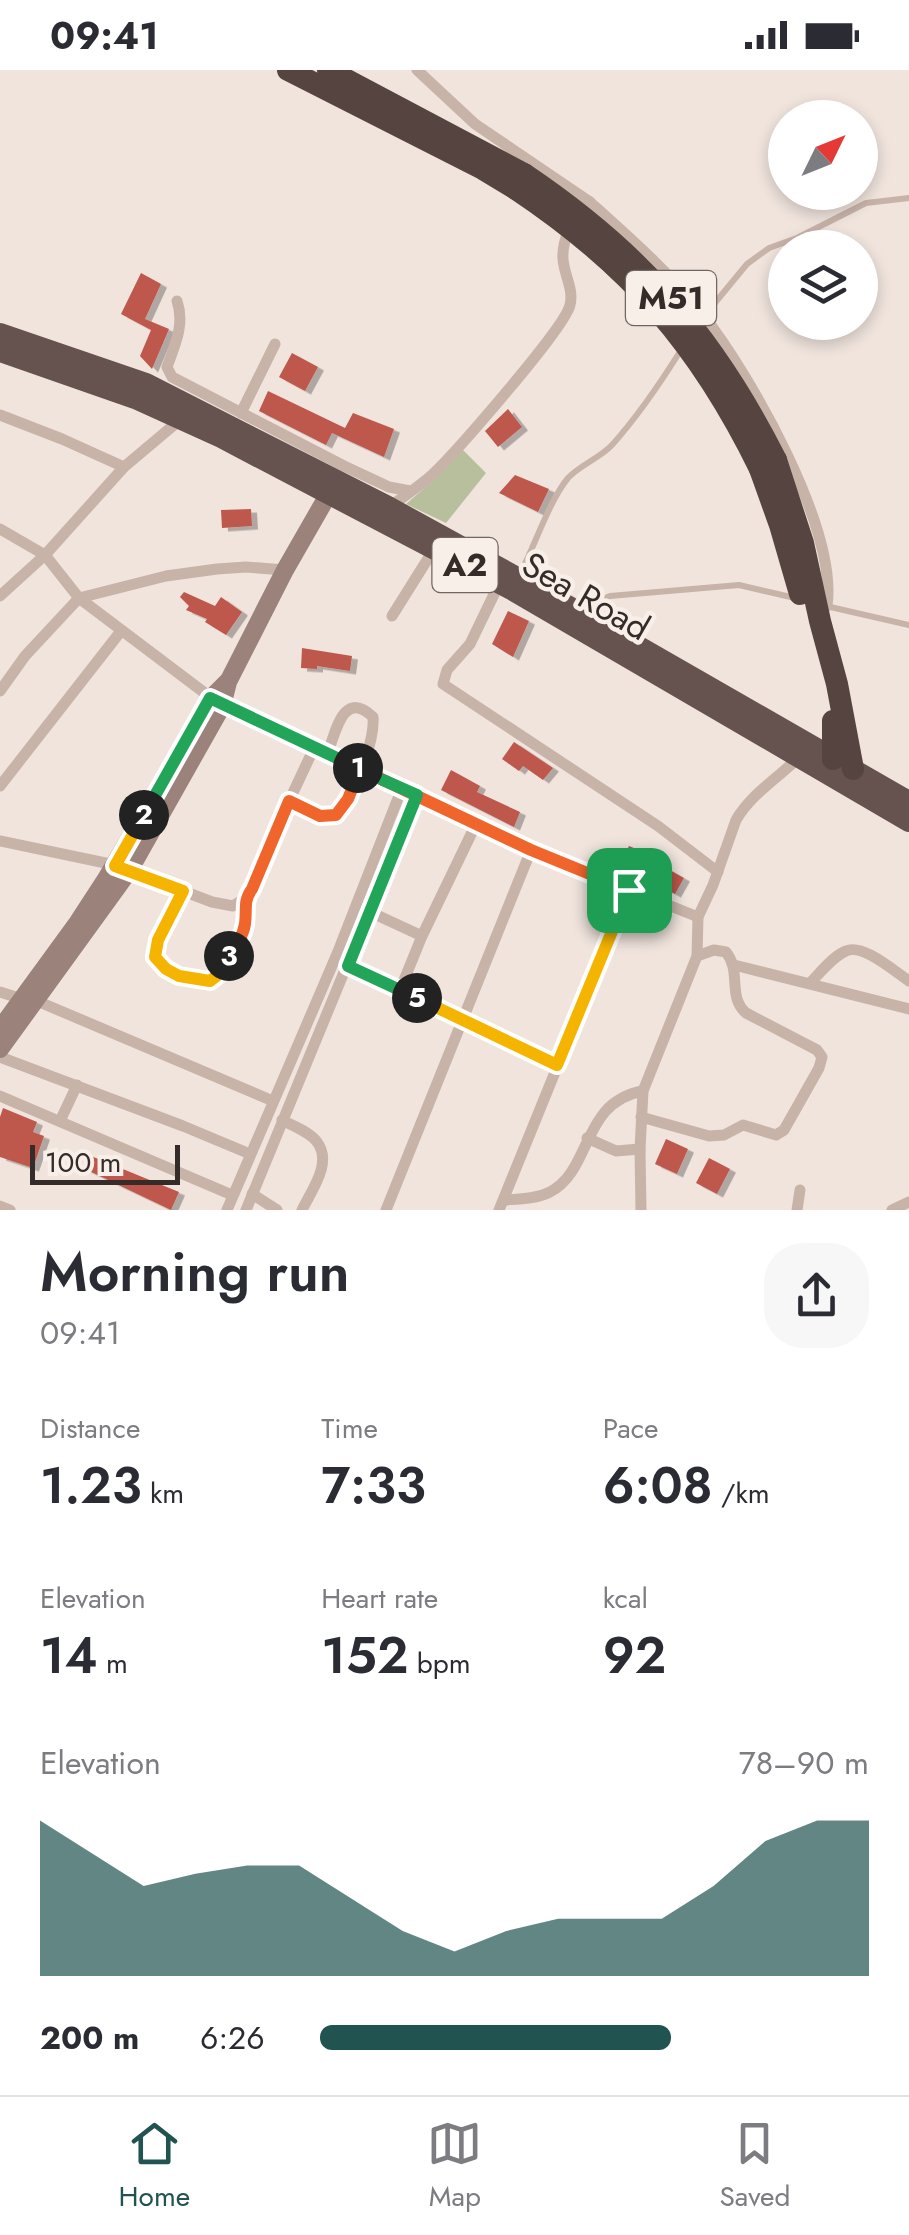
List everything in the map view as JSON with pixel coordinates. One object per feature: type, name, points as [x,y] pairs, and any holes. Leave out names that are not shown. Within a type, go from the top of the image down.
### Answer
[{"type":"highway","name":"M51","points":[[288,70],[482,168],[564,201],[638,263],[702,336],[754,417],[768,464],[803,543],[837,684],[837,767]]},
{"type":"highway","name":"M51","points":[[328,70],[520,181]]},
{"type":"highway","name":"Sea Road","points":[[0,333],[146,384],[358,482],[390,507],[798,758],[837,767]]},
{"type":"highway","name":"Sea Road","points":[[0,352],[171,415],[434,548],[586,616],[898,801],[909,822]]},
{"type":"main road","points":[[0,1053],[78,922],[122,868],[328,495]]},
{"type":"main road","points":[[0,1028],[30,1000]]},
{"type":"street","points":[[417,70],[475,124],[590,202],[654,259],[704,316],[769,417],[809,505],[829,589],[815,603]]},
{"type":"street","points":[[390,507],[432,474],[468,434],[528,366],[570,307],[564,244],[572,220],[590,202]]},
{"type":"street","points":[[177,300],[181,314],[167,367],[169,374],[358,482],[410,491]]},
{"type":"street","points":[[241,414],[275,344]]},
{"type":"street","points":[[0,415],[124,467]]},
{"type":"street","points":[[148,445],[171,415]]},
{"type":"street","points":[[0,596],[45,555],[171,415]]},
{"type":"street","points":[[0,529],[45,555],[79,598],[216,702],[531,850],[698,916]]},
{"type":"street","points":[[392,616],[434,548]]},
{"type":"street","points":[[0,690],[25,656],[79,598],[166,576],[217,568],[285,570]]},
{"type":"street","points":[[509,581],[470,644],[447,670],[444,684],[658,826],[718,872]]},
{"type":"street","points":[[0,786],[122,630]]},
{"type":"street","points":[[289,801],[320,816],[336,815],[348,799],[372,740],[373,717],[366,710],[354,708],[346,712],[340,718],[328,754]]},
{"type":"street","points":[[0,841],[122,868],[212,902],[234,906],[252,889],[314,748]]},
{"type":"street","points":[[640,1210],[642,1092],[697,956],[698,916],[741,810],[798,758]]},
{"type":"street","points":[[227,1210],[337,954],[402,788]]},
{"type":"street","points":[[246,1210],[417,795]]},
{"type":"street","points":[[400,990],[476,824]]},
{"type":"street","points":[[386,1210],[531,850]]},
{"type":"street","points":[[501,1205],[629,890]]},
{"type":"street","points":[[183,891],[158,940],[155,957],[166,969],[198,981],[210,981],[219,974],[240,940],[246,898]]},
{"type":"street","points":[[368,911],[422,936]]},
{"type":"street","points":[[641,1117],[709,1136],[724,1135],[743,1126],[776,1135],[784,1130],[819,1068],[822,1057],[812,1046],[739,1007],[734,965],[723,950],[697,956]]},
{"type":"street","points":[[810,983],[850,950],[865,952],[909,981]]},
{"type":"street","points":[[734,965],[909,1008]]},
{"type":"street","points":[[348,966],[557,1065]]},
{"type":"street","points":[[0,992],[30,1000],[272,1101]]},
{"type":"street","points":[[0,1053],[250,1154]]},
{"type":"street","points":[[60,1120],[77,1085]]},
{"type":"street","points":[[501,1205],[553,1190],[574,1167],[587,1138],[610,1106],[621,1097],[642,1092]]},
{"type":"street","points":[[0,1096],[232,1195]]},
{"type":"street","points":[[282,1120],[316,1141],[322,1156],[322,1168],[302,1210]]},
{"type":"street","points":[[587,1138],[616,1151],[640,1149]]},
{"type":"street","points":[[797,1210],[800,1190]]},
{"type":"street","points":[[252,1194],[277,1210]]},
{"type":"street","points":[[892,1210],[909,1202]]},
{"type":"street","points":[[0,1206],[10,1210]]},
{"type":"lane","points":[[509,581],[532,553],[568,478],[610,447],[704,316],[747,264],[770,248],[866,203],[909,198]]},
{"type":"lane","points":[[586,616],[610,596],[738,584],[909,625]]},
{"type":"green space","points":[[463,450],[486,473],[446,523],[406,504],[435,479]]},
{"type":"building","points":[[141,273],[161,284],[145,319],[169,329],[152,369],[140,356],[151,330],[121,314]]},
{"type":"building","points":[[292,353],[318,367],[305,391],[279,377]]},
{"type":"building","points":[[268,391],[345,428],[353,413],[394,429],[384,457],[332,433],[326,445],[259,411]]},
{"type":"building","points":[[508,409],[522,427],[498,447],[485,431]]},
{"type":"building","points":[[515,475],[549,489],[538,512],[499,493]]},
{"type":"building","points":[[251,509],[252,526],[222,528],[221,510]]},
{"type":"building","points":[[184,592],[215,606],[221,597],[242,612],[226,635],[205,622],[207,619],[186,610],[189,606],[180,597]]},
{"type":"building","points":[[508,611],[529,621],[513,657],[492,644]]},
{"type":"building","points":[[302,648],[352,656],[350,671],[301,668]]},
{"type":"building","points":[[514,742],[553,768],[543,780],[523,766],[519,771],[502,759]]},
{"type":"building","points":[[451,770],[480,786],[477,792],[520,812],[514,827],[441,790]]},
{"type":"building","points":[[629,846],[653,856],[652,860],[684,878],[675,894],[620,865]]},
{"type":"building","points":[[3,1108],[37,1122],[33,1132],[44,1136],[33,1168],[0,1157]]},
{"type":"building","points":[[666,1139],[688,1149],[677,1174],[655,1164]]},
{"type":"building","points":[[91,1156],[179,1192],[171,1210],[85,1169]]},
{"type":"building","points":[[709,1158],[730,1169],[717,1194],[696,1183]]},
{"type":"route","points":[[629,890],[531,850],[417,795],[402,788],[222,706],[210,698],[115,866],[183,891],[158,940],[155,957],[179,976],[210,981],[219,974],[240,940],[246,898],[289,801],[320,816],[336,815],[344,807],[360,769],[417,795],[348,966],[557,1065],[629,890]]}]
